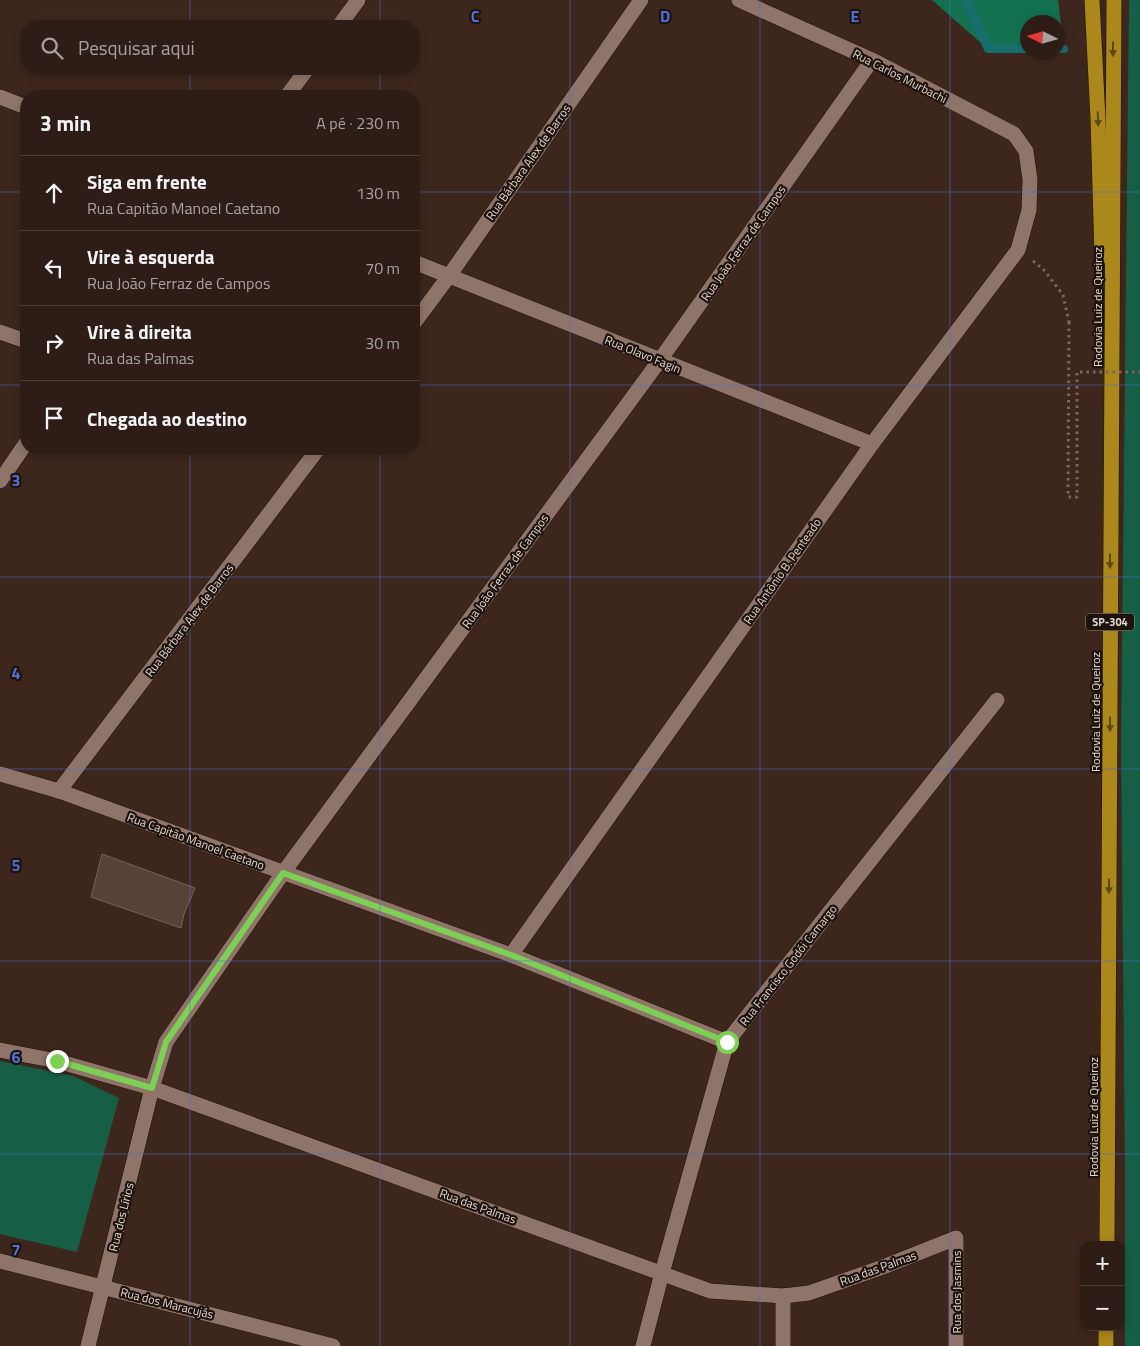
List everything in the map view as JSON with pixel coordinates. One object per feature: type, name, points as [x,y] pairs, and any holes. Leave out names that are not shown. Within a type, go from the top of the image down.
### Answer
[{"type":"highway","points":[[1092,0],[1098,119],[1110,536]]},
{"type":"highway","name":"Rodovia Luiz de Queiroz","points":[[1107,1241],[1114,0]]},
{"type":"highway","points":[[1106,1331],[1106,1346]]},
{"type":"street","points":[[343,20],[358,0]]},
{"type":"street","name":"Rua Bárbara Alex de Barros","points":[[420,315],[641,0]]},
{"type":"street","name":"Rua Carlos Murbachi","points":[[739,0],[872,60],[1014,134],[1026,151],[1030,180]]},
{"type":"street","name":"Rua João Ferraz de Campos","points":[[152,1088],[166,1042],[283,873],[660,360],[872,60]]},
{"type":"street","points":[[291,90],[303,75]]},
{"type":"street","points":[[0,97],[20,105]]},
{"type":"street","name":"Rua Antônio B. Penteado","points":[[511,955],[872,444],[1018,250],[1029,210],[1030,180]]},
{"type":"street","name":"Rua Olavo Fagin","points":[[420,264],[872,444]]},
{"type":"street","points":[[0,332],[20,339]]},
{"type":"street","points":[[0,481],[20,452]]},
{"type":"street","name":"Rua Bárbara Alex de Barros","points":[[59,791],[313,455]]},
{"type":"street","name":"Rua Francisco Godói Camargo","points":[[644,1346],[662,1273],[727,1042],[998,700]]},
{"type":"street","name":"Rua Capitão Manoel Caetano","points":[[0,774],[59,791],[511,955],[727,1042]]},
{"type":"street","name":"Rua das Palmas","points":[[0,1050],[57,1061],[152,1088],[710,1291],[783,1296],[809,1293],[883,1267],[956,1238]]},
{"type":"street","name":"Rua dos Lírios","points":[[88,1346],[152,1088]]},
{"type":"street","name":"Rua dos Jasmins","points":[[956,1238],[956,1346]]},
{"type":"street","name":"Rua dos Maracujás","points":[[0,1261],[333,1346]]},
{"type":"street","points":[[783,1296],[783,1346]]},
{"type":"path","points":[[1018,250],[1044,270],[1063,295],[1069,322],[1068,497],[1077,498],[1077,372],[1140,372]]},
{"type":"green space","points":[[932,0],[1058,0],[1060,15],[1020,15],[1020,49],[988,49]]},
{"type":"green space","points":[[1129,0],[1140,0],[1140,1346],[1125,1346],[1121,745]]},
{"type":"green space","points":[[0,1061],[73,1076],[119,1098],[77,1252],[0,1234]]},
{"type":"building","points":[[102,854],[195,888],[184,914],[181,928],[91,897]]},
{"type":"waterway","points":[[966,0],[988,49],[1020,49]]},
{"type":"route","points":[[57,1061],[152,1088],[166,1042],[283,873],[511,955],[727,1042]]}]
